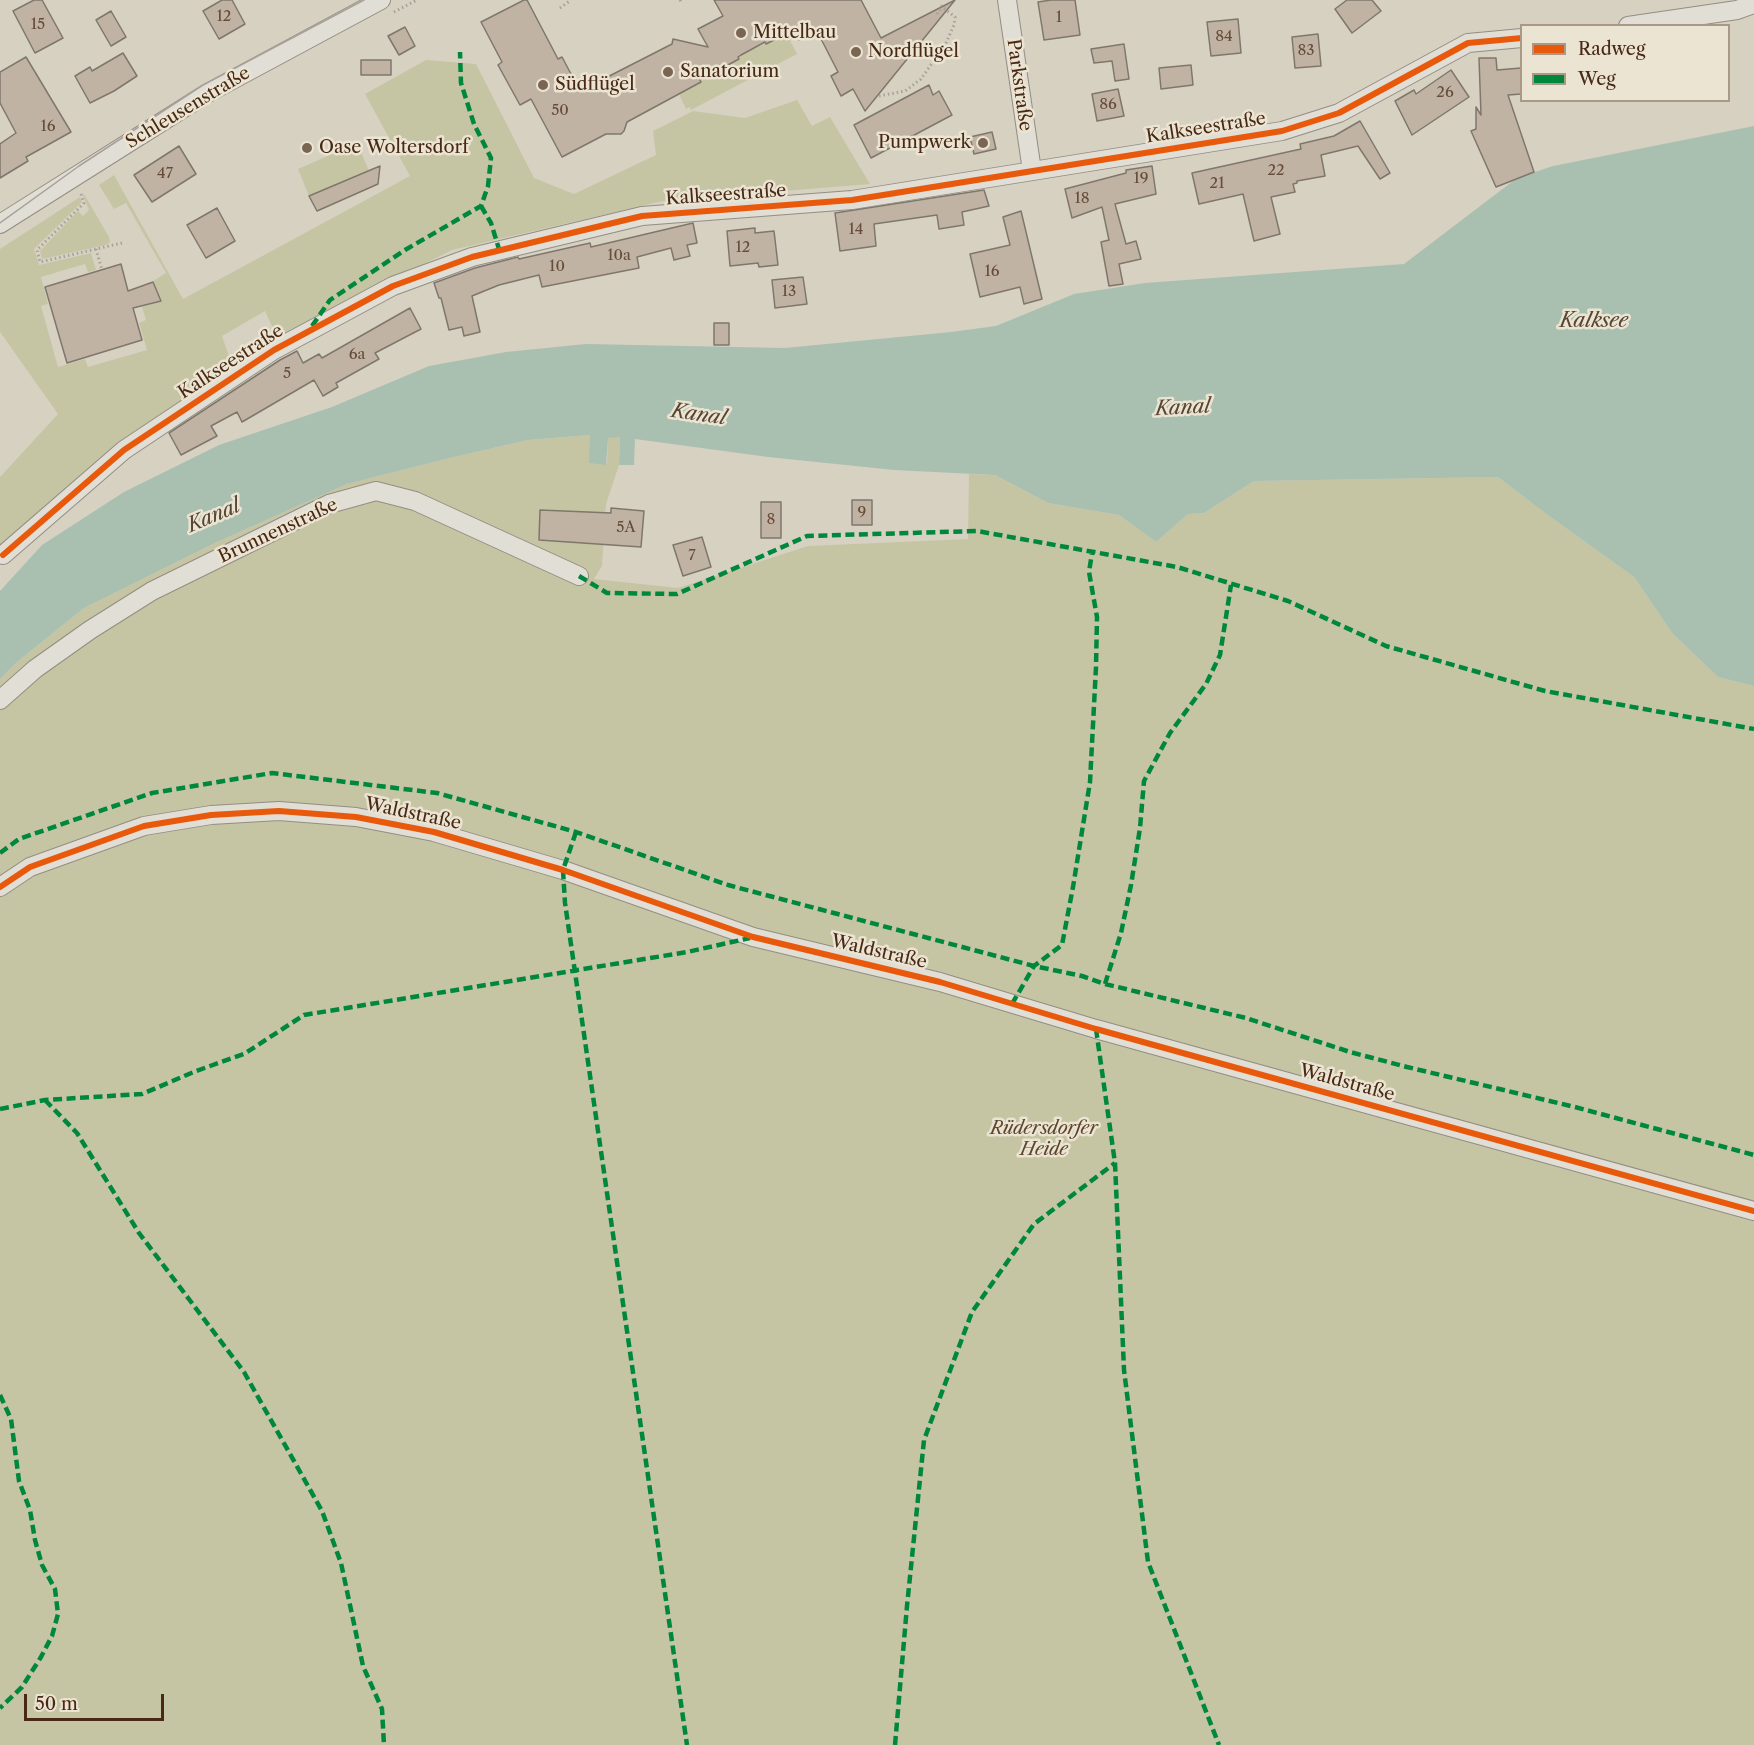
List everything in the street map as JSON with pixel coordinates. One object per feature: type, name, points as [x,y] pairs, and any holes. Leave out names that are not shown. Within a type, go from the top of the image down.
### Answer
[{"type":"street","name":"Parkstraße","points":[[1007,0],[1032,171]]},
{"type":"street","points":[[1642,24],[1737,10],[1754,4]]},
{"type":"street","name":"Schleusenstraße","points":[[0,224],[206,94],[384,8]]},
{"type":"street","name":"Kalkseestraße","points":[[3,555],[124,450],[274,350],[393,286],[481,254],[642,216],[852,200],[1282,131],[1339,113],[1468,43],[1520,38]]},
{"type":"street","name":"Brunnenstraße","points":[[0,700],[34,669],[152,591],[329,504],[376,491],[415,501],[579,576]]},
{"type":"street","name":"Waldstraße","points":[[0,887],[30,867],[144,825],[211,815],[279,811],[356,817],[434,832],[552,867],[753,937],[940,982],[1096,1029],[1754,1210]]},
{"type":"path","points":[[384,8],[417,0]]},
{"type":"path","points":[[560,8],[572,0]]},
{"type":"path","points":[[879,96],[905,92],[921,79],[946,43],[954,25],[955,17],[941,6],[937,14]]},
{"type":"path","points":[[84,192],[81,194],[84,203],[37,250],[40,262],[122,243]]},
{"type":"path","points":[[96,249],[102,270]]},
{"type":"green space","points":[[785,31],[797,54],[691,110],[690,107],[686,109],[679,94],[701,82],[698,76],[739,59],[738,56],[778,38]]},
{"type":"green space","points":[[426,60],[476,64],[534,178],[574,194],[656,155],[653,131],[693,111],[745,118],[797,100],[812,126],[830,117],[870,184],[663,201],[452,250],[277,337],[265,311],[222,336],[233,368],[0,549],[0,477],[58,414],[0,332],[0,249],[80,197],[82,202],[34,249],[39,265],[91,253],[96,270],[88,272],[85,264],[41,277],[48,304],[41,306],[58,367],[85,359],[88,367],[147,350],[139,323],[146,320],[142,307],[162,301],[153,281],[166,273],[126,203],[114,209],[99,185],[114,175],[183,299],[410,176],[365,94]]},
{"type":"green space","points":[[357,143],[369,171],[309,196],[298,169]]},
{"type":"green space","points":[[84,194],[110,242],[106,245],[42,259],[40,251],[78,211],[83,216],[89,210]]},
{"type":"green space","name":"Rüdersdorfer Heide","points":[[590,435],[607,464],[608,437],[620,437],[619,465],[606,504],[602,566],[594,579],[678,588],[808,546],[968,539],[969,474],[995,475],[1048,503],[1119,515],[1156,542],[1188,514],[1204,513],[1254,481],[1498,477],[1634,577],[1673,634],[1718,677],[1754,686],[1754,1745],[0,1745],[0,679],[17,662],[84,608],[217,542],[347,484],[528,440]]},
{"type":"water","points":[[1754,126],[1754,686],[1718,677],[1673,634],[1634,577],[1498,477],[1254,481],[1204,513],[1188,514],[1156,542],[1119,515],[1048,503],[995,475],[894,470],[768,457],[635,439],[634,465],[619,465],[620,437],[608,438],[606,465],[589,463],[590,435],[528,440],[347,484],[217,542],[84,608],[17,662],[0,679],[0,591],[42,545],[124,492],[219,445],[332,407],[429,366],[506,352],[586,344],[785,348],[951,332],[996,326],[1074,294],[1145,283],[1404,264],[1517,178],[1553,166]]},
{"type":"building","points":[[34,0],[42,0],[63,38],[35,53],[13,11]]},
{"type":"building","points":[[222,0],[232,0],[245,24],[219,39],[203,11]]},
{"type":"building","points":[[527,0],[558,59],[562,57],[580,91],[672,44],[673,39],[708,47],[698,29],[723,16],[714,0],[861,0],[881,38],[955,0],[865,111],[853,89],[841,96],[831,76],[838,72],[817,31],[799,40],[794,30],[766,44],[765,42],[741,55],[739,59],[699,78],[701,82],[627,122],[621,134],[606,134],[562,157],[531,99],[520,105],[498,65],[502,62],[481,22]]},
{"type":"building","points":[[1075,0],[1080,35],[1044,40],[1038,2]]},
{"type":"building","points":[[1347,0],[1372,0],[1381,11],[1352,33],[1335,9]]},
{"type":"building","points":[[111,11],[126,37],[111,46],[96,20]]},
{"type":"building","points":[[1238,19],[1241,53],[1211,56],[1207,22]]},
{"type":"building","points":[[405,27],[415,46],[399,55],[388,36]]},
{"type":"building","points":[[1318,34],[1321,66],[1295,68],[1292,37]]},
{"type":"building","points":[[1124,44],[1129,79],[1115,81],[1112,61],[1094,63],[1091,49]]},
{"type":"building","points":[[123,53],[137,76],[90,103],[75,76],[90,67],[92,71]]},
{"type":"building","points":[[26,57],[71,132],[26,157],[28,161],[0,178],[0,144],[16,133],[0,103],[0,72]]},
{"type":"building","points":[[1479,58],[1496,58],[1497,70],[1520,68],[1520,94],[1508,95],[1534,172],[1496,187],[1471,131],[1476,129],[1476,107],[1481,115]]},
{"type":"building","points":[[361,60],[391,60],[391,75],[361,75]]},
{"type":"building","points":[[1191,65],[1193,85],[1161,89],[1159,68]]},
{"type":"building","points":[[1451,70],[1469,97],[1412,135],[1395,101],[1414,90],[1416,94]]},
{"type":"building","points":[[929,85],[933,95],[939,91],[952,115],[871,158],[854,125]]},
{"type":"building","points":[[1118,89],[1124,116],[1097,121],[1092,94]]},
{"type":"building","points":[[1360,121],[1390,173],[1380,179],[1358,146],[1321,155],[1325,176],[1297,181],[1293,184],[1295,192],[1271,197],[1280,234],[1254,241],[1243,194],[1199,204],[1192,173],[1301,149],[1300,144],[1334,136]]},
{"type":"building","name":"Pumpwerk","points":[[992,132],[996,149],[974,154],[970,137]]},
{"type":"building","points":[[179,146],[196,174],[152,202],[134,175]]},
{"type":"building","points":[[380,166],[378,184],[317,211],[309,196]]},
{"type":"building","points":[[1152,166],[1156,194],[1115,204],[1126,244],[1136,241],[1141,259],[1119,264],[1123,284],[1109,286],[1101,242],[1109,240],[1102,207],[1072,218],[1065,189],[1126,173],[1126,170]]},
{"type":"building","points":[[984,190],[989,206],[962,212],[964,225],[939,229],[937,215],[874,224],[876,246],[840,251],[835,213]]},
{"type":"building","points":[[217,208],[235,241],[206,258],[187,225]]},
{"type":"building","points":[[1021,211],[1042,299],[1024,304],[1020,287],[980,297],[970,254],[1010,245],[1003,217]]},
{"type":"building","points":[[693,223],[697,243],[687,245],[690,256],[674,260],[671,248],[637,257],[639,268],[542,287],[539,275],[499,285],[472,296],[480,332],[464,336],[462,327],[449,330],[441,298],[439,298],[434,283],[475,268],[518,257],[519,259],[590,243],[591,247]]},
{"type":"building","points":[[755,228],[755,233],[774,231],[778,265],[759,267],[758,263],[730,266],[727,231]]},
{"type":"building","points":[[121,264],[128,291],[153,282],[161,301],[133,308],[142,340],[67,363],[45,287]]},
{"type":"building","points":[[803,277],[807,304],[775,308],[772,280]]},
{"type":"building","points":[[410,308],[421,329],[375,353],[379,359],[336,383],[338,387],[323,396],[314,380],[242,422],[237,412],[211,426],[217,436],[181,455],[169,433],[280,360],[297,351],[303,363],[319,354],[322,358]]},
{"type":"building","points":[[714,323],[729,323],[729,345],[714,345]]},
{"type":"building","points":[[852,500],[872,500],[872,525],[852,525]]},
{"type":"building","points":[[761,502],[781,502],[781,538],[761,538]]},
{"type":"building","points":[[611,508],[644,511],[641,547],[539,540],[540,510],[611,513]]},
{"type":"building","points":[[702,537],[711,567],[683,576],[673,545]]},
{"type":"tram line","points":[[0,223],[79,166],[203,85],[364,0]]},
{"type":"marked path","points":[[312,326],[330,300],[405,250],[481,206],[488,186],[491,158],[474,124],[461,83],[460,52]]},
{"type":"marked path","points":[[481,206],[491,223],[499,249]]},
{"type":"marked path","points":[[579,576],[607,593],[677,594],[807,536],[977,531],[1177,567],[1288,601],[1386,646],[1545,691],[1754,729]]},
{"type":"marked path","points":[[1012,1004],[1034,966],[1062,945],[1073,887],[1090,782],[1097,617],[1089,572],[1092,553]]},
{"type":"marked path","points":[[1105,984],[1121,933],[1131,885],[1140,828],[1144,781],[1170,733],[1206,684],[1220,655],[1231,585]]},
{"type":"marked path","points":[[0,853],[19,839],[152,793],[272,773],[437,793],[576,832],[728,885],[1034,966],[1246,1018],[1350,1052],[1575,1107],[1754,1155]]},
{"type":"marked path","points":[[576,832],[563,870],[565,903],[687,1745]]},
{"type":"marked path","points":[[0,1109],[45,1100],[142,1094],[244,1054],[304,1015],[687,952],[750,938]]},
{"type":"marked path","points":[[1096,1029],[1115,1163],[1124,1370],[1148,1562],[1219,1745]]},
{"type":"marked path","points":[[45,1100],[77,1133],[139,1233],[244,1372],[322,1511],[341,1563],[363,1666],[382,1709],[384,1745]]},
{"type":"marked path","points":[[895,1745],[924,1440],[972,1312],[1034,1224],[1115,1163]]},
{"type":"marked path","points":[[0,1395],[11,1419],[19,1481],[30,1510],[42,1565],[55,1589],[58,1614],[52,1636],[41,1657],[22,1687],[0,1708]]},
{"type":"cycle path","points":[[3,555],[124,450],[274,350],[393,286],[472,257],[642,216],[852,200],[1282,131],[1339,113],[1468,43],[1520,38]]},
{"type":"cycle path","points":[[0,887],[30,867],[144,826],[211,815],[279,811],[356,817],[434,832],[563,870],[753,937],[940,982],[1096,1029],[1754,1211]]},
{"type":"place","name":"Mittelbau","points":[[741,33]]},
{"type":"place","name":"Nordflügel","points":[[856,52]]},
{"type":"place","name":"Sanatorium","points":[[668,72]]},
{"type":"place","name":"Südflügel","points":[[543,85]]},
{"type":"place","name":"Pumpwerk","points":[[983,143]]},
{"type":"place","name":"Oase Woltersdorf","points":[[307,148]]},
{"type":"water label","name":"Kalksee","points":[[1594,321]]},
{"type":"water label","name":"Kanal","points":[[1183,408]]},
{"type":"water label","name":"Kanal","points":[[699,415]]},
{"type":"water label","name":"Kanal","points":[[214,516]]}]
